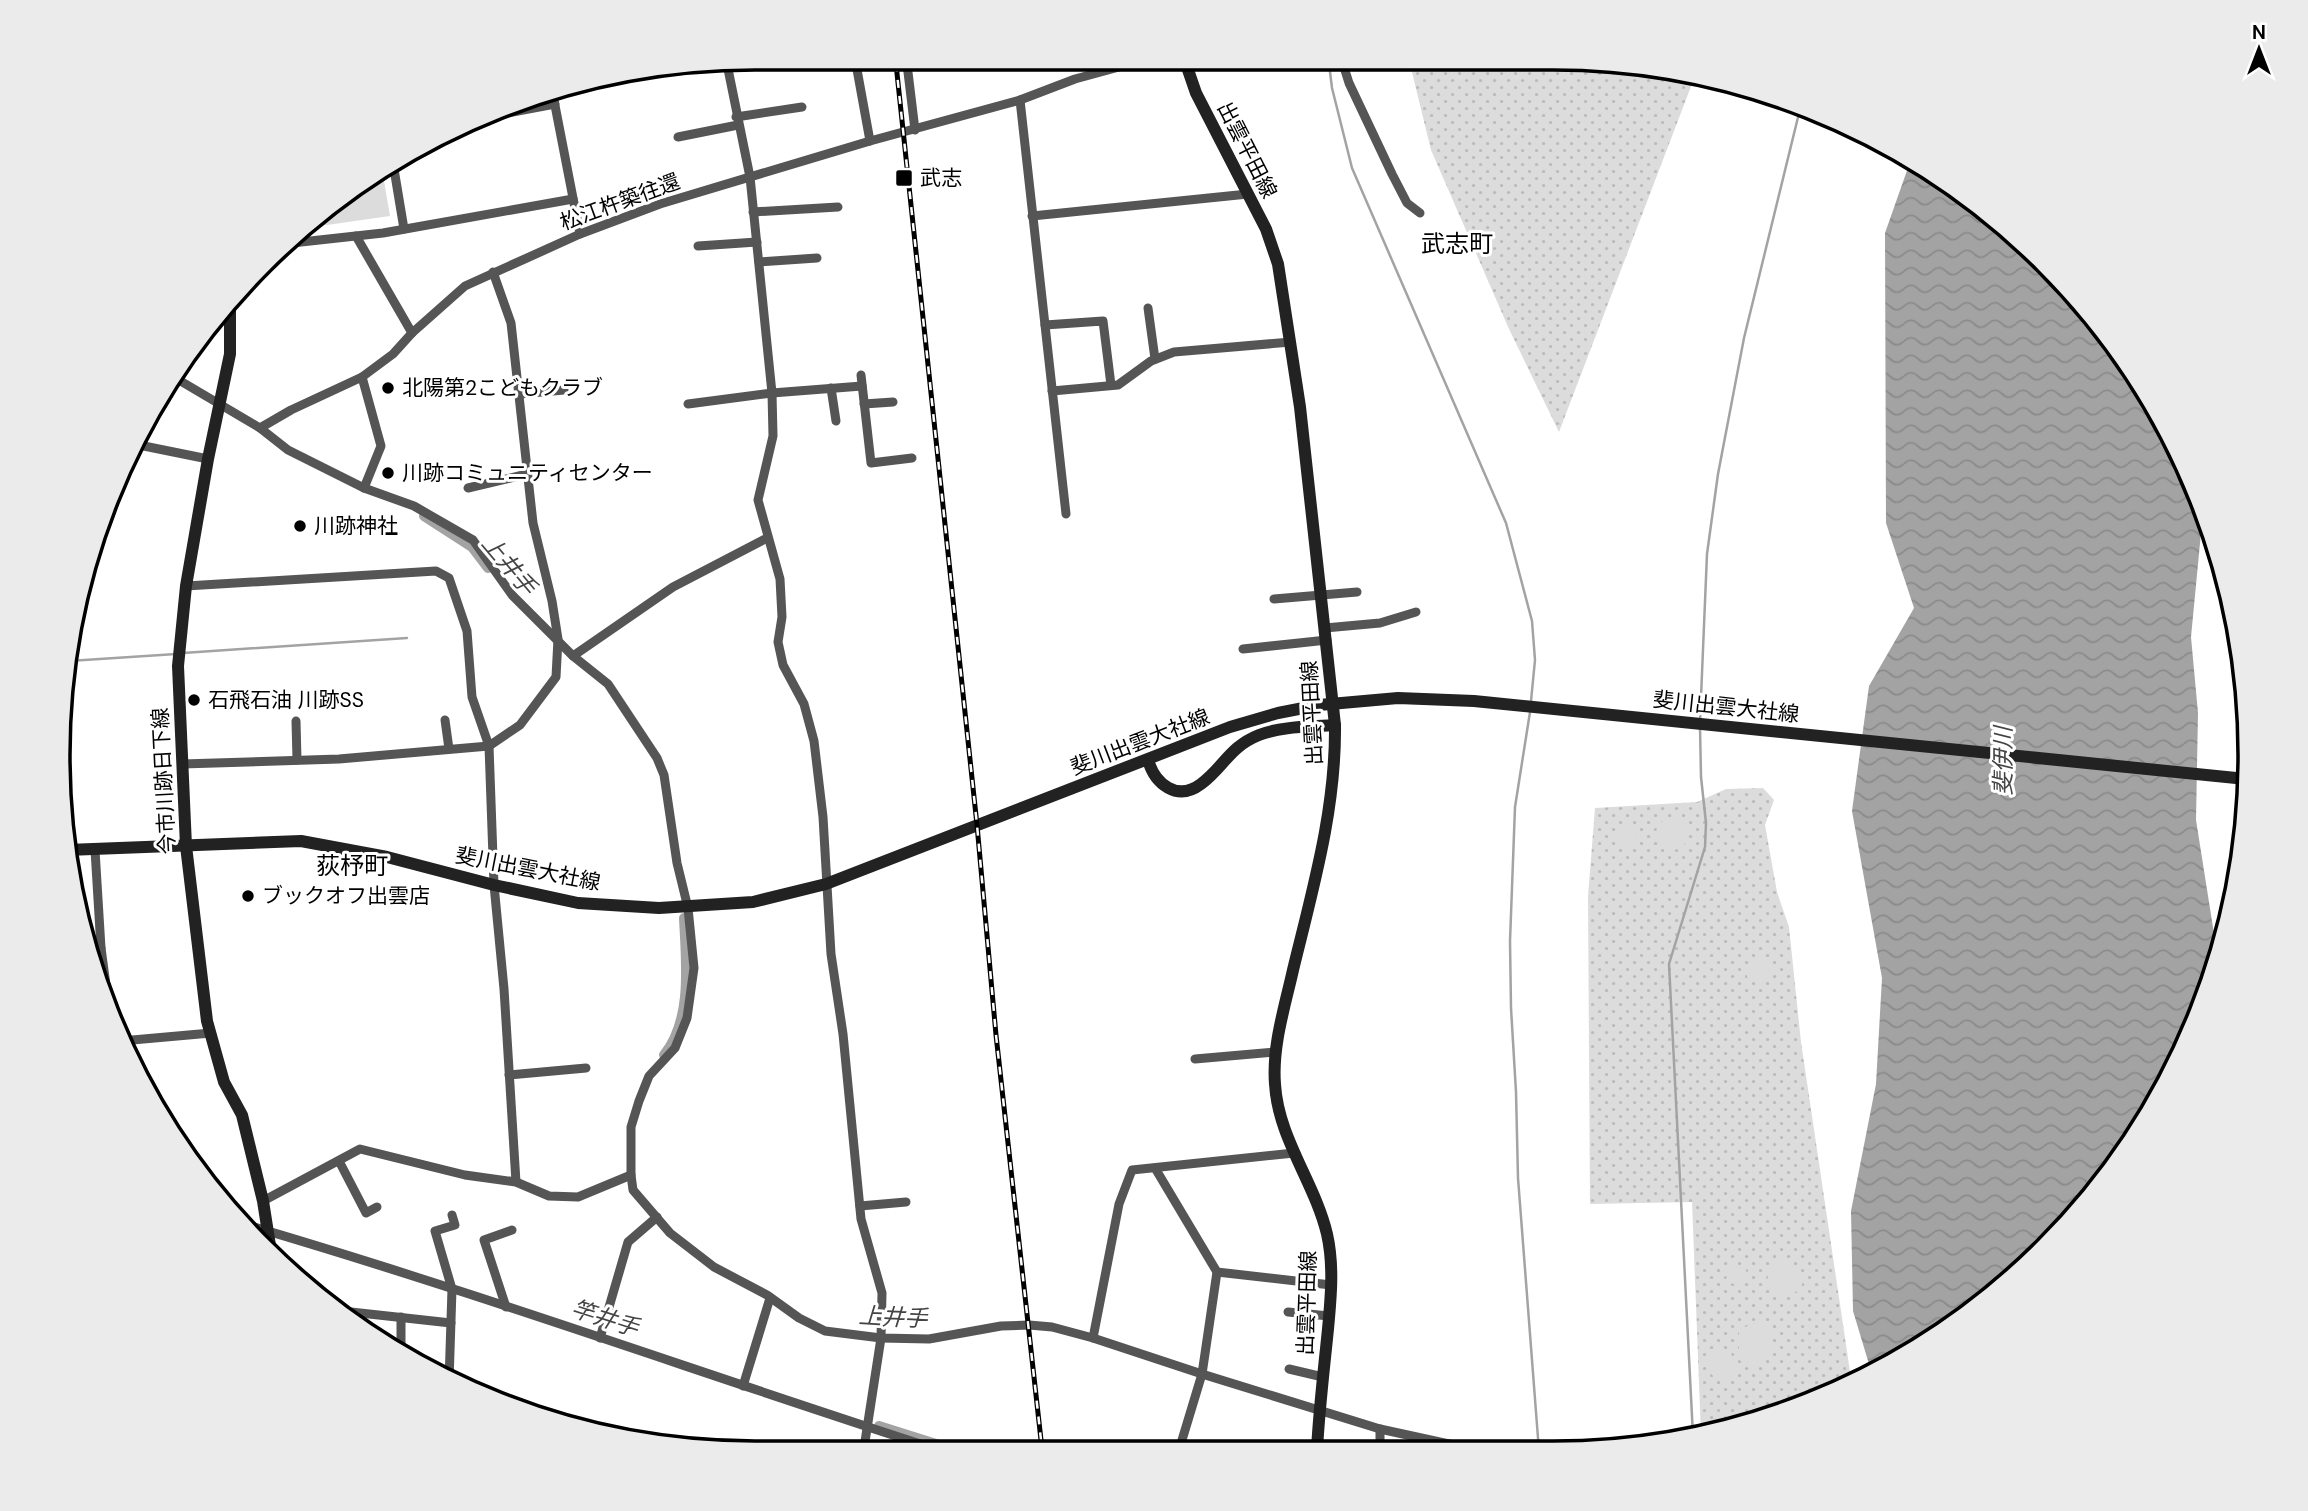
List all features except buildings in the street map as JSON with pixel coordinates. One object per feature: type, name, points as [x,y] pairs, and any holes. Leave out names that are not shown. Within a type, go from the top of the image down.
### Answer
[{"type":"main road","name":"出雲平田線","points":[[1188,70],[1196,93],[1266,229],[1278,264],[1291,342],[1335,725],[1336,763],[1326,838],[1276,1052],[1275,1085],[1294,1153],[1319,1206],[1332,1258],[1317,1441]]},
{"type":"main road","name":"今市川跡日下線","points":[[230,316],[230,354],[208,459],[187,586],[178,666],[182,764],[186,846],[207,1021],[224,1082],[242,1115],[270,1239]]},
{"type":"main road","name":"斐川出雲大社線","points":[[77,850],[301,841],[387,857],[494,885],[578,903],[688,908],[753,902],[826,884],[1230,727],[1319,705],[1398,698],[1474,701],[2237,778]]},
{"type":"main road","points":[[1148,760],[1152,773],[1160,784],[1182,791],[1203,782],[1242,743],[1262,734],[1335,725]]},
{"type":"street","points":[[857,70],[870,141]]},
{"type":"street","points":[[908,70],[915,130]]},
{"type":"street","name":"松江杵築往還","points":[[260,428],[291,410],[362,377],[393,354],[412,333],[465,286],[580,234],[660,204],[870,141],[1020,100],[1075,79],[1108,70]]},
{"type":"street","points":[[1345,70],[1407,203],[1420,212]]},
{"type":"street","points":[[728,71],[750,177],[772,393],[773,436],[758,500],[780,579],[782,617],[778,642],[783,665],[804,704],[814,741],[831,954],[843,1034],[861,1219],[882,1293],[881,1338],[865,1441]]},
{"type":"street","points":[[554,100],[580,234]]},
{"type":"street","points":[[1020,100],[1066,514]]},
{"type":"street","points":[[526,109],[555,104]]},
{"type":"street","points":[[678,137],[802,107]]},
{"type":"street","points":[[395,174],[404,229]]},
{"type":"street","points":[[1032,216],[1248,194]]},
{"type":"street","points":[[302,242],[404,229],[573,199]]},
{"type":"street","points":[[753,212],[838,207]]},
{"type":"street","points":[[356,236],[412,333]]},
{"type":"street","points":[[698,246],[757,242]]},
{"type":"street","points":[[759,262],[817,258]]},
{"type":"street","points":[[182,764],[297,760],[489,746],[520,725],[556,677],[558,639],[552,601],[533,523],[511,323],[493,272]]},
{"type":"street","points":[[1148,308],[1155,359]]},
{"type":"street","points":[[1045,325],[1103,321],[1111,385]]},
{"type":"street","points":[[1052,391],[1118,385],[1155,359],[1174,352],[1291,342]]},
{"type":"street","points":[[861,374],[871,463],[912,458]]},
{"type":"street","points":[[362,377],[381,446],[363,488]]},
{"type":"street","points":[[182,382],[260,428],[289,450],[363,488],[414,506],[473,540],[512,594],[573,656],[608,684],[657,758],[664,775],[677,863],[688,908],[694,968],[687,1018],[675,1048],[649,1076],[631,1127],[631,1175],[633,1190],[670,1233],[714,1267],[825,1331],[881,1338],[929,1339],[1001,1326],[1052,1328],[1093,1338],[1319,1411],[1424,1441]]},
{"type":"street","points":[[688,404],[772,393],[862,386]]},
{"type":"street","points":[[831,388],[836,421]]},
{"type":"street","points":[[520,394],[564,390]]},
{"type":"street","points":[[864,404],[893,402]]},
{"type":"street","points":[[144,446],[208,459]]},
{"type":"street","points":[[468,488],[527,474]]},
{"type":"street","points":[[573,656],[673,587],[767,538]]},
{"type":"street","points":[[187,586],[436,570],[449,578],[467,631],[472,696],[489,746],[494,885],[504,989],[516,1182]]},
{"type":"street","points":[[1274,599],[1357,592]]},
{"type":"street","points":[[1242,649],[1380,623],[1416,612]]},
{"type":"street","points":[[445,720],[449,749]]},
{"type":"street","points":[[296,721],[297,760]]},
{"type":"street","points":[[95,850],[103,965]]},
{"type":"street","points":[[132,1040],[211,1034]]},
{"type":"street","points":[[1195,1059],[1276,1052]]},
{"type":"street","points":[[509,1075],[586,1069]]},
{"type":"street","points":[[263,1201],[360,1149],[465,1175],[516,1182],[550,1196],[578,1197],[631,1175]]},
{"type":"street","points":[[1093,1338],[1119,1204],[1132,1170],[1294,1153]]},
{"type":"street","points":[[339,1161],[366,1213],[377,1207]]},
{"type":"street","points":[[1155,1168],[1217,1272],[1202,1374],[1182,1441]]},
{"type":"street","points":[[860,1206],[906,1202]]},
{"type":"street","points":[[448,1368],[452,1289],[435,1231],[455,1225],[452,1215]]},
{"type":"street","points":[[600,1338],[628,1242],[657,1217]]},
{"type":"street","points":[[260,1229],[914,1441]]},
{"type":"street","points":[[506,1307],[484,1240],[512,1230]]},
{"type":"street","points":[[1217,1272],[1331,1285]]},
{"type":"street","points":[[743,1387],[770,1298]]},
{"type":"street","points":[[1287,1312],[1329,1316]]},
{"type":"street","points":[[357,1313],[451,1323]]},
{"type":"street","points":[[401,1317],[401,1341]]},
{"type":"street","points":[[1289,1369],[1323,1377]]},
{"type":"street","points":[[1380,1429],[1380,1441]]},
{"type":"shaded area","points":[[1411,70],[1597,71],[1692,84],[1559,432],[1509,329],[1431,150]]},
{"type":"shaded area","points":[[382,181],[390,216],[321,226],[338,212]]},
{"type":"shaded area","points":[[1763,788],[1774,800],[1765,825],[1777,892],[1789,927],[1801,1042],[1850,1373],[1773,1405],[1701,1425],[1692,1202],[1590,1204],[1588,896],[1595,808],[1697,802],[1726,789]]},
{"type":"shaded area","points":[[1672,818],[1684,822],[1688,834],[1684,846],[1672,850],[1660,846],[1656,834],[1660,822]]},
{"type":"shaded area","points":[[1625,825],[1633,828],[1636,836],[1633,844],[1625,847],[1617,844],[1614,836],[1617,828]]},
{"type":"shaded area","points":[[1758,957],[1767,961],[1769,968],[1765,984],[1756,983],[1747,977],[1747,965]]},
{"type":"shaded area","points":[[1783,1260],[1799,1268],[1803,1279],[1801,1289],[1791,1294],[1778,1292],[1767,1282],[1774,1262]]},
{"type":"shaded area","points":[[1737,1266],[1746,1268],[1747,1281],[1739,1285],[1726,1280],[1728,1270]]},
{"type":"shaded area","points":[[1758,1323],[1768,1326],[1773,1346],[1765,1362],[1751,1368],[1739,1359],[1739,1331]]},
{"type":"shaded area","points":[[1723,1352],[1733,1356],[1737,1366],[1733,1376],[1723,1380],[1713,1376],[1709,1366],[1713,1356]]},
{"type":"water","name":"斐伊川","points":[[1907,170],[1970,212],[2037,271],[2096,338],[2146,413],[2167,452],[2201,532],[2191,637],[2198,713],[2196,820],[2214,935],[2186,1018],[2167,1059],[2146,1098],[2096,1173],[2068,1207],[2004,1271],[1933,1325],[1869,1363],[1853,1311],[1851,1211],[1876,1084],[1882,978],[1852,811],[1869,686],[1914,608],[1886,523],[1885,233]]},
{"type":"waterway","points":[[1330,70],[1352,168],[1506,523],[1532,621],[1535,660],[1531,701]]},
{"type":"waterway","points":[[1700,721],[1707,554],[1718,474],[1744,338],[1798,116]]},
{"type":"waterway","name":"上井手","points":[[424,516],[472,547],[488,568]]},
{"type":"waterway","points":[[183,653],[407,638]]},
{"type":"waterway","points":[[77,660],[176,654]]},
{"type":"waterway","points":[[1530,712],[1515,807],[1510,941],[1518,1178],[1538,1441]]},
{"type":"waterway","points":[[1693,1427],[1669,964],[1705,847],[1700,727]]},
{"type":"waterway","name":"上井手","points":[[664,1055],[680,1025],[684,1007],[684,918]]},
{"type":"waterway","name":"竿井手","points":[[879,1426],[927,1441]]},
{"type":"railway","points":[[897,70],[977,825],[996,1035],[1041,1441]]},
{"type":"place","name":"武志","points":[[904,178]]},
{"type":"place","name":"北陽第2こどもクラブ","points":[[388,388]]},
{"type":"place","name":"川跡コミュニティセンター","points":[[388,473]]},
{"type":"place","name":"川跡神社","points":[[300,526]]},
{"type":"place","name":"石飛石油 川跡SS","points":[[194,700]]},
{"type":"place","name":"ブックオフ出雲店","points":[[248,896]]},
{"type":"district","name":"武志町","points":[[1457,244]]},
{"type":"district","name":"荻杼町","points":[[352,866]]}]
